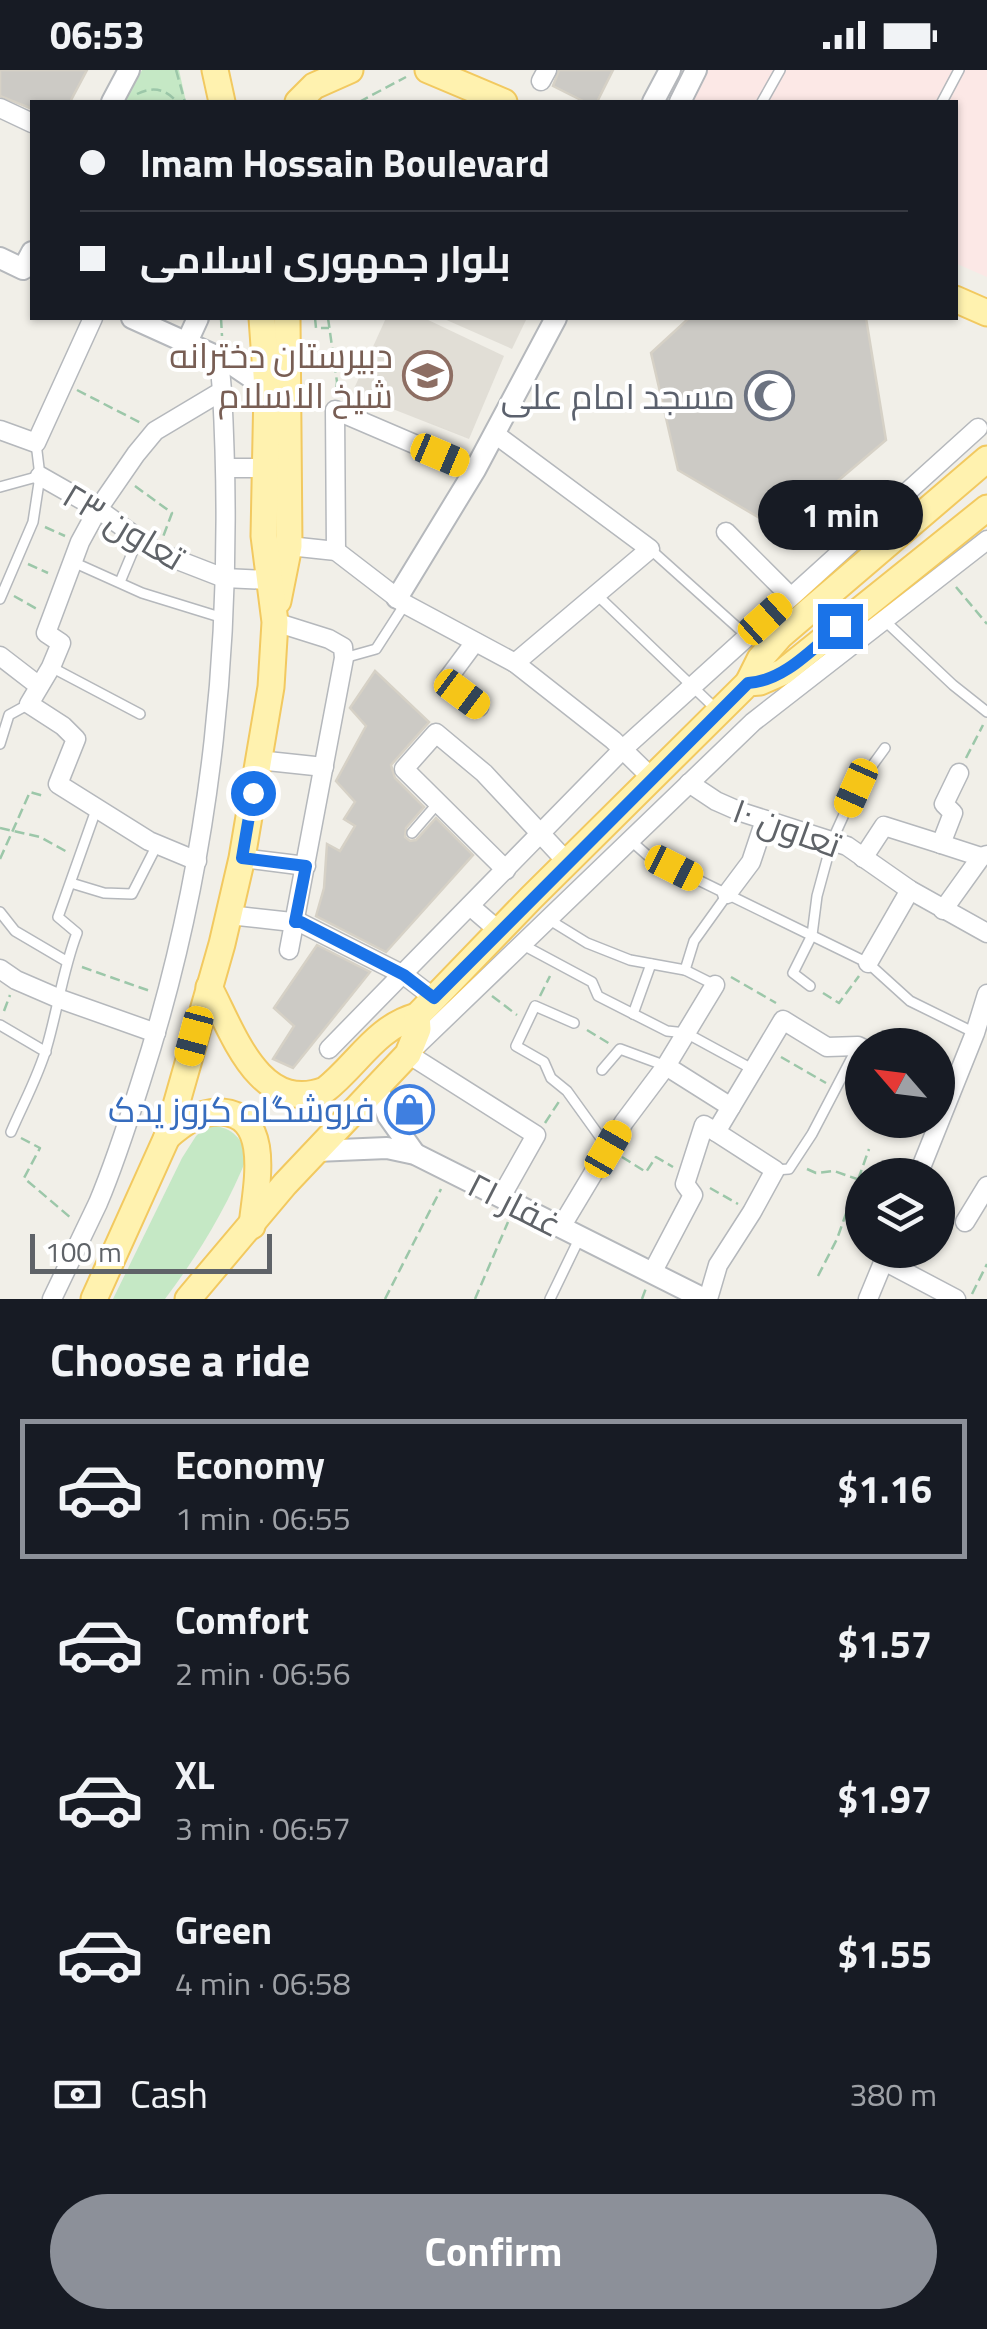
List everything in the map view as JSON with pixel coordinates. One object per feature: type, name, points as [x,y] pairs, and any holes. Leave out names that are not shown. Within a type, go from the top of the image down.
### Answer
[{"type":"main road","points":[[215,70],[222,100]]},
{"type":"main road","points":[[300,100],[314,86],[350,70]]},
{"type":"main road","points":[[417,73],[498,100]]},
{"type":"main road","points":[[958,300],[987,314]]},
{"type":"main road","points":[[262,320],[267,388],[264,536],[275,620]]},
{"type":"main road","points":[[94,1299],[166,1137],[210,987],[242,858],[271,687],[275,620],[290,546],[288,320]]},
{"type":"main road","points":[[210,987],[252,1067],[262,1078],[279,1090],[305,1095],[325,1090],[376,1038],[425,1007],[510,938],[567,862],[748,683],[772,627],[987,458]]},
{"type":"main road","points":[[748,683],[783,672],[876,612],[987,508]]},
{"type":"main road","points":[[191,1298],[285,1184],[408,1054],[425,1007]]},
{"type":"main road","points":[[166,1137],[198,1116],[212,1112],[232,1114],[246,1121],[258,1151],[252,1226]]},
{"type":"street","points":[[113,100],[129,70]]},
{"type":"street","points":[[654,100],[670,70]]},
{"type":"street","points":[[681,100],[696,70]]},
{"type":"street","points":[[0,108],[30,122]]},
{"type":"street","points":[[0,258],[29,265]]},
{"type":"street","points":[[0,273],[29,265]]},
{"type":"street","points":[[0,430],[36,443],[92,320]]},
{"type":"street","points":[[137,320],[187,342],[221,347],[267,388]]},
{"type":"street","points":[[187,342],[197,320]]},
{"type":"street","points":[[401,600],[555,320]]},
{"type":"street","points":[[52,1299],[98,1202],[124,1131],[166,996],[197,860],[214,756],[222,659],[226,468],[221,347]]},
{"type":"street","points":[[197,860],[158,844],[58,784],[76,739],[29,704],[61,643],[46,633],[80,542],[98,509],[156,431],[222,391]]},
{"type":"street","points":[[336,552],[335,410],[475,470]]},
{"type":"street","points":[[329,1049],[623,750],[747,636],[772,627],[790,596],[978,428]]},
{"type":"street","points":[[494,434],[650,548],[516,664]]},
{"type":"street","points":[[226,468],[266,468]]},
{"type":"street","name":"تعاون ۲۳","points":[[40,476],[98,509],[157,552],[224,578],[268,580]]},
{"type":"street","points":[[726,532],[790,596]]},
{"type":"street","points":[[290,546],[336,552],[401,600],[516,664],[652,778]]},
{"type":"street","points":[[508,1201],[536,1136],[408,1054],[478,986],[510,938],[548,920],[753,722],[876,612],[984,548]]},
{"type":"street","points":[[275,620],[343,647],[344,658],[289,950]]},
{"type":"street","points":[[475,642],[446,681],[479,707]]},
{"type":"street","points":[[0,656],[39,686]]},
{"type":"street","points":[[506,870],[404,769],[436,733],[484,773],[567,862]]},
{"type":"street","points":[[258,760],[324,768]]},
{"type":"street","points":[[941,844],[954,812],[944,804],[959,773]]},
{"type":"street","name":"تعاون ۱۰","points":[[689,783],[716,801],[846,846],[910,890],[987,933]]},
{"type":"street","points":[[728,894],[751,862],[765,820]]},
{"type":"street","points":[[862,858],[884,826],[984,856],[944,910]]},
{"type":"street","points":[[242,858],[306,866]]},
{"type":"street","points":[[868,963],[910,890]]},
{"type":"street","points":[[470,906],[510,938]]},
{"type":"street","points":[[229,915],[301,922],[404,975],[425,1007]]},
{"type":"street","points":[[8,975],[60,999],[156,1033]]},
{"type":"street","points":[[570,1232],[608,1149],[666,1066],[715,985]]},
{"type":"street","points":[[955,1069],[981,1036],[987,994]]},
{"type":"street","points":[[363,1014],[376,1038]]},
{"type":"street","points":[[716,1132],[783,1020],[827,1046],[845,1047]]},
{"type":"street","points":[[666,1066],[731,1107]]},
{"type":"street","points":[[377,1086],[388,1116],[415,1154]]},
{"type":"street","points":[[652,1273],[694,1195],[685,1184],[704,1126],[775,1170],[718,1266],[706,1299]]},
{"type":"street","name":"غفار ۲۱","points":[[316,1151],[387,1148],[415,1154],[706,1299]]},
{"type":"street","points":[[965,1222],[987,1186]]},
{"type":"street","points":[[868,1299],[881,1268]]},
{"type":"street","points":[[907,1268],[956,1299]]},
{"type":"lane","points":[[763,100],[780,70]]},
{"type":"lane","points":[[943,100],[959,70]]},
{"type":"lane","points":[[1,593],[33,522],[40,476],[36,443]]},
{"type":"lane","points":[[0,488],[40,476]]},
{"type":"lane","points":[[120,582],[138,537]]},
{"type":"lane","points":[[650,548],[747,636]]},
{"type":"lane","points":[[73,562],[142,594],[223,618]]},
{"type":"lane","points":[[596,594],[718,712]]},
{"type":"lane","points":[[344,658],[376,649],[401,600]]},
{"type":"lane","points":[[876,612],[987,715]]},
{"type":"lane","points":[[51,667],[140,714]]},
{"type":"lane","points":[[0,744],[9,715],[29,704]]},
{"type":"lane","points":[[810,986],[793,973],[812,935],[816,896],[832,842],[856,788],[886,748]]},
{"type":"lane","points":[[412,833],[438,803]]},
{"type":"lane","points":[[11,1132],[46,1052],[66,961],[77,933],[58,917],[97,807]]},
{"type":"lane","points":[[630,840],[648,855],[868,963],[910,1001],[981,1036]]},
{"type":"lane","points":[[71,883],[104,893],[132,894],[158,844]]},
{"type":"lane","points":[[685,970],[694,941],[728,894]]},
{"type":"lane","points":[[0,912],[15,931],[66,961]]},
{"type":"lane","points":[[548,920],[587,944],[630,960],[685,970],[715,985]]},
{"type":"lane","points":[[510,938],[592,982],[598,996],[666,1031],[686,1033],[754,1070]]},
{"type":"lane","points":[[633,1014],[651,964]]},
{"type":"lane","points":[[574,1023],[535,1006],[516,1046],[544,1062],[551,1078],[567,1091],[608,1149]]},
{"type":"lane","points":[[0,1023],[46,1052]]},
{"type":"lane","points":[[602,1070],[620,1049],[666,1066]]},
{"type":"lane","points":[[775,1170],[788,1169],[845,1073]]},
{"type":"lane","points":[[550,1299],[570,1232]]},
{"type":"path","points":[[176,70],[184,100]]},
{"type":"path","points":[[363,100],[417,73]]},
{"type":"path","points":[[137,94],[164,90],[176,100]]},
{"type":"path","points":[[221,320],[221,347]]},
{"type":"path","points":[[315,320],[316,328],[330,328]]},
{"type":"path","points":[[328,320],[337,382],[335,410]]},
{"type":"path","points":[[64,383],[156,431]]},
{"type":"path","points":[[122,477],[172,513],[157,552]]},
{"type":"path","points":[[33,522],[80,542]]},
{"type":"path","points":[[17,559],[66,581]]},
{"type":"path","points":[[945,574],[987,624]]},
{"type":"path","points":[[1,593],[52,616]]},
{"type":"path","points":[[959,773],[987,715]]},
{"type":"path","points":[[0,858],[30,792],[43,797],[58,784]]},
{"type":"path","points":[[0,828],[40,837],[79,858]]},
{"type":"path","points":[[66,961],[166,996]]},
{"type":"path","points":[[535,1006],[556,963]]},
{"type":"path","points":[[810,986],[840,1003],[868,963]]},
{"type":"path","points":[[715,985],[725,974],[790,1012],[783,1020]]},
{"type":"path","points":[[0,1023],[8,975]]},
{"type":"path","points":[[478,986],[528,1023]]},
{"type":"path","points":[[574,1023],[620,1049]]},
{"type":"path","points":[[766,1049],[836,1088]]},
{"type":"path","points":[[536,1136],[567,1091]]},
{"type":"path","points":[[11,1132],[40,1148],[24,1178],[85,1228]]},
{"type":"path","points":[[866,1158],[869,1150]]},
{"type":"path","points":[[793,1162],[816,1172],[845,1175]]},
{"type":"path","points":[[385,1299],[449,1172]]},
{"type":"path","points":[[476,1299],[508,1201]]},
{"type":"path","points":[[818,1276],[845,1218]]},
{"type":"path","points":[[970,1299],[987,1264]]},
{"type":"shaded area","points":[[703,70],[987,70],[987,277],[958,264],[958,100],[688,100]]},
{"type":"shaded area","name":"دبیرستان دخترانه شیخ الاسلام","points":[[385,320],[428,320],[504,356],[469,439],[352,393]]},
{"type":"shaded area","points":[[447,320],[526,320],[512,349]]},
{"type":"green space","points":[[142,70],[179,70],[186,100],[126,100]]},
{"type":"green space","points":[[208,1125],[233,1133],[248,1155],[221,1212],[165,1299],[113,1299],[182,1158]]},
{"type":"building","points":[[0,70],[87,70],[71,100],[30,100],[30,108],[0,96]]},
{"type":"building","points":[[559,70],[613,70],[598,100],[581,100],[553,86]]},
{"type":"building","name":"مسجد امام علی","points":[[687,320],[866,320],[886,440],[780,530],[678,470],[651,353]]},
{"type":"building","points":[[375,671],[429,722],[391,765],[395,778],[424,807],[406,828],[405,837],[416,840],[436,818],[473,855],[386,952],[316,916],[324,888],[327,844],[340,851],[355,826],[344,819],[355,802],[336,781],[366,726],[350,708]]},
{"type":"building","points":[[317,945],[370,972],[293,1068],[273,1059],[294,1026],[274,1008]]},
{"type":"place","name":"دبیرستان دخترانه شیخ الاسلام","points":[[428,375]]},
{"type":"place","name":"مسجد امام علی","points":[[770,396]]},
{"type":"place","name":"فروشگاه کروز یدک","points":[[410,1109]]},
{"type":"route","points":[[253,793],[242,858],[306,866],[295,922],[404,975],[434,998],[748,683],[775,677],[840,626]]}]
